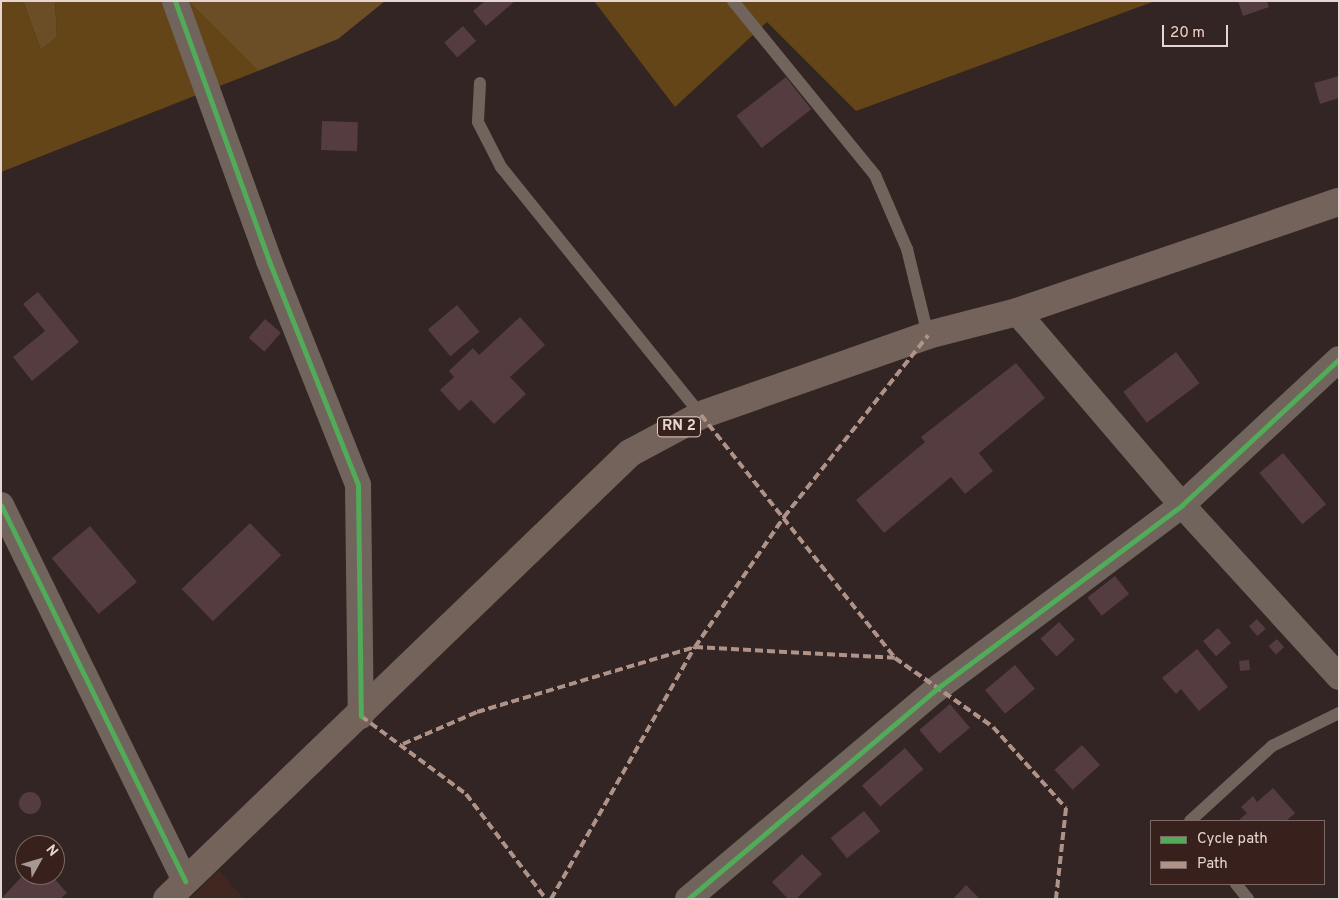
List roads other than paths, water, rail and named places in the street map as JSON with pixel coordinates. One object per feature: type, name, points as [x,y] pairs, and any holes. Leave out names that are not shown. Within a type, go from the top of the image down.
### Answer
[{"type":"main road","name":"RN 2","points":[[176,890],[361,716],[630,453],[702,415],[928,335],[1017,312],[1339,202]]},
{"type":"street","points":[[175,1],[269,261],[358,485],[361,716]]},
{"type":"street","points":[[1017,312],[1182,505],[1339,677]]},
{"type":"street","points":[[688,899],[935,690],[1182,505],[1339,359]]},
{"type":"street","points":[[1,506],[176,890]]},
{"type":"lane","points":[[733,1],[875,175],[907,249],[928,335]]},
{"type":"lane","points":[[480,82],[478,122],[501,167],[702,415]]},
{"type":"lane","points":[[1191,820],[1272,746],[1339,713]]},
{"type":"lane","points":[[1237,885],[1248,899]]}]
